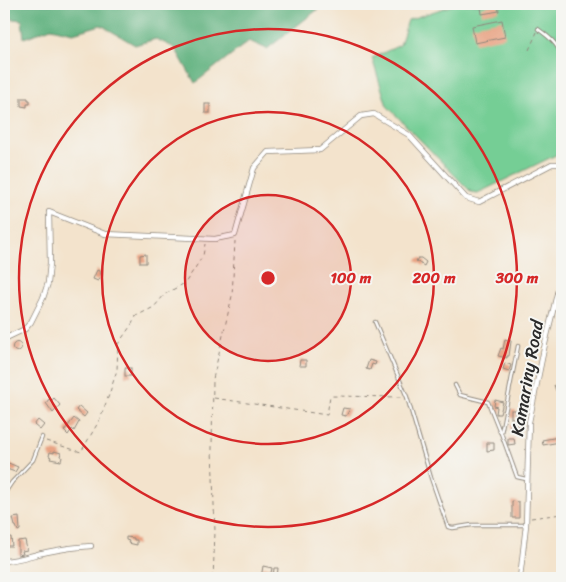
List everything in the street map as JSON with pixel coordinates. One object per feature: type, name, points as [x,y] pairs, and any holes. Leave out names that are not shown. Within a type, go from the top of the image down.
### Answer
[{"type":"street","points":[[4,338],[25,329],[31,322],[43,298],[48,283],[50,263],[49,212],[105,234],[206,239],[235,236],[254,168],[268,152],[320,150],[361,116],[374,114],[409,135],[466,198],[479,202],[552,164],[562,164]]},
{"type":"street","name":"Kamariny Road","points":[[520,578],[526,525],[529,422],[562,273]]},
{"type":"street","points":[[4,561],[19,560],[44,552],[91,546]]},
{"type":"lane","points":[[538,29],[553,39],[560,48],[562,56]]},
{"type":"lane","points":[[375,322],[407,397],[448,527],[526,525]]},
{"type":"lane","points":[[501,433],[518,346]]},
{"type":"lane","points":[[455,385],[460,395],[488,402],[518,477],[528,479]]},
{"type":"lane","points":[[4,494],[33,460],[41,438]]},
{"type":"lane","points":[[4,484],[8,487]]},
{"type":"path","points":[[528,50],[538,29]]},
{"type":"path","points":[[213,578],[215,532],[212,449],[213,379],[232,296],[235,236]]},
{"type":"path","points":[[41,438],[81,452],[99,421],[109,395],[117,370],[118,344],[136,316],[154,306],[165,294],[185,283],[204,256],[206,239]]},
{"type":"path","points":[[213,398],[327,415],[330,396],[407,397]]},
{"type":"path","points":[[526,519],[562,514]]},
{"type":"green space","points":[[4,4],[329,4],[321,7],[267,49],[249,41],[195,83],[175,48],[156,39],[135,45],[101,25],[73,33],[51,28],[24,38],[22,20],[4,18]]},
{"type":"green space","points":[[456,4],[562,4],[562,152],[478,193],[471,192],[387,106],[372,58],[400,45],[408,20]]},
{"type":"building","points":[[498,4],[499,11],[482,14],[481,7]]},
{"type":"building","points":[[502,20],[505,37],[475,43],[472,26]]},
{"type":"building","points":[[21,98],[28,98],[30,100],[30,104],[27,104],[27,107],[21,106]]},
{"type":"building","points":[[205,104],[210,104],[210,113],[205,113]]},
{"type":"building","points":[[146,254],[146,263],[140,263],[140,255]]},
{"type":"building","points":[[418,258],[426,262],[424,266],[416,261]]},
{"type":"building","points":[[97,270],[101,272],[98,281],[93,279]]},
{"type":"building","points":[[505,339],[511,341],[507,358],[498,356],[501,348],[503,349]]},
{"type":"building","points":[[17,343],[21,347],[17,351],[13,347]]},
{"type":"building","points":[[300,360],[306,360],[306,366],[299,366]]},
{"type":"building","points":[[369,360],[376,362],[375,365],[372,364],[370,370],[366,369]]},
{"type":"building","points":[[505,363],[511,365],[509,371],[503,369]]},
{"type":"building","points":[[125,368],[131,368],[131,376],[125,376]]},
{"type":"building","points":[[562,383],[562,389],[556,391],[554,385]]},
{"type":"building","points":[[54,398],[60,405],[53,413],[46,403],[49,399],[51,401]]},
{"type":"building","points":[[495,400],[503,402],[500,414],[496,414]]},
{"type":"building","points":[[79,406],[87,413],[84,417],[76,410]]},
{"type":"building","points":[[343,408],[350,409],[346,416],[341,415]]},
{"type":"building","points":[[511,410],[516,410],[516,418],[511,418]]},
{"type":"building","points":[[74,418],[79,422],[74,431],[72,429],[68,435],[64,431]]},
{"type":"building","points":[[38,420],[44,425],[40,430],[34,425]]},
{"type":"building","points":[[518,424],[519,429],[511,431],[510,425]]},
{"type":"building","points":[[559,437],[560,442],[543,445],[542,440]]},
{"type":"building","points":[[508,438],[514,438],[515,444],[508,445]]},
{"type":"building","points":[[487,443],[494,443],[494,450],[487,451]]},
{"type":"building","points":[[54,451],[61,453],[61,461],[50,459],[50,452],[54,453]]},
{"type":"building","points":[[6,462],[18,467],[15,472],[4,468]]},
{"type":"building","points":[[512,501],[519,502],[519,518],[512,518]]},
{"type":"building","points":[[19,517],[20,530],[18,531],[13,518]]},
{"type":"building","points":[[11,537],[12,546],[5,546],[4,538]]},
{"type":"building","points":[[126,537],[137,540],[137,545],[128,543],[129,541],[126,540]]},
{"type":"building","points":[[25,540],[27,550],[22,551],[23,554],[18,555],[18,541]]},
{"type":"building","points":[[263,566],[272,568],[270,578],[261,578]]},
{"type":"building","points":[[274,568],[278,568],[277,578],[273,578]]}]
